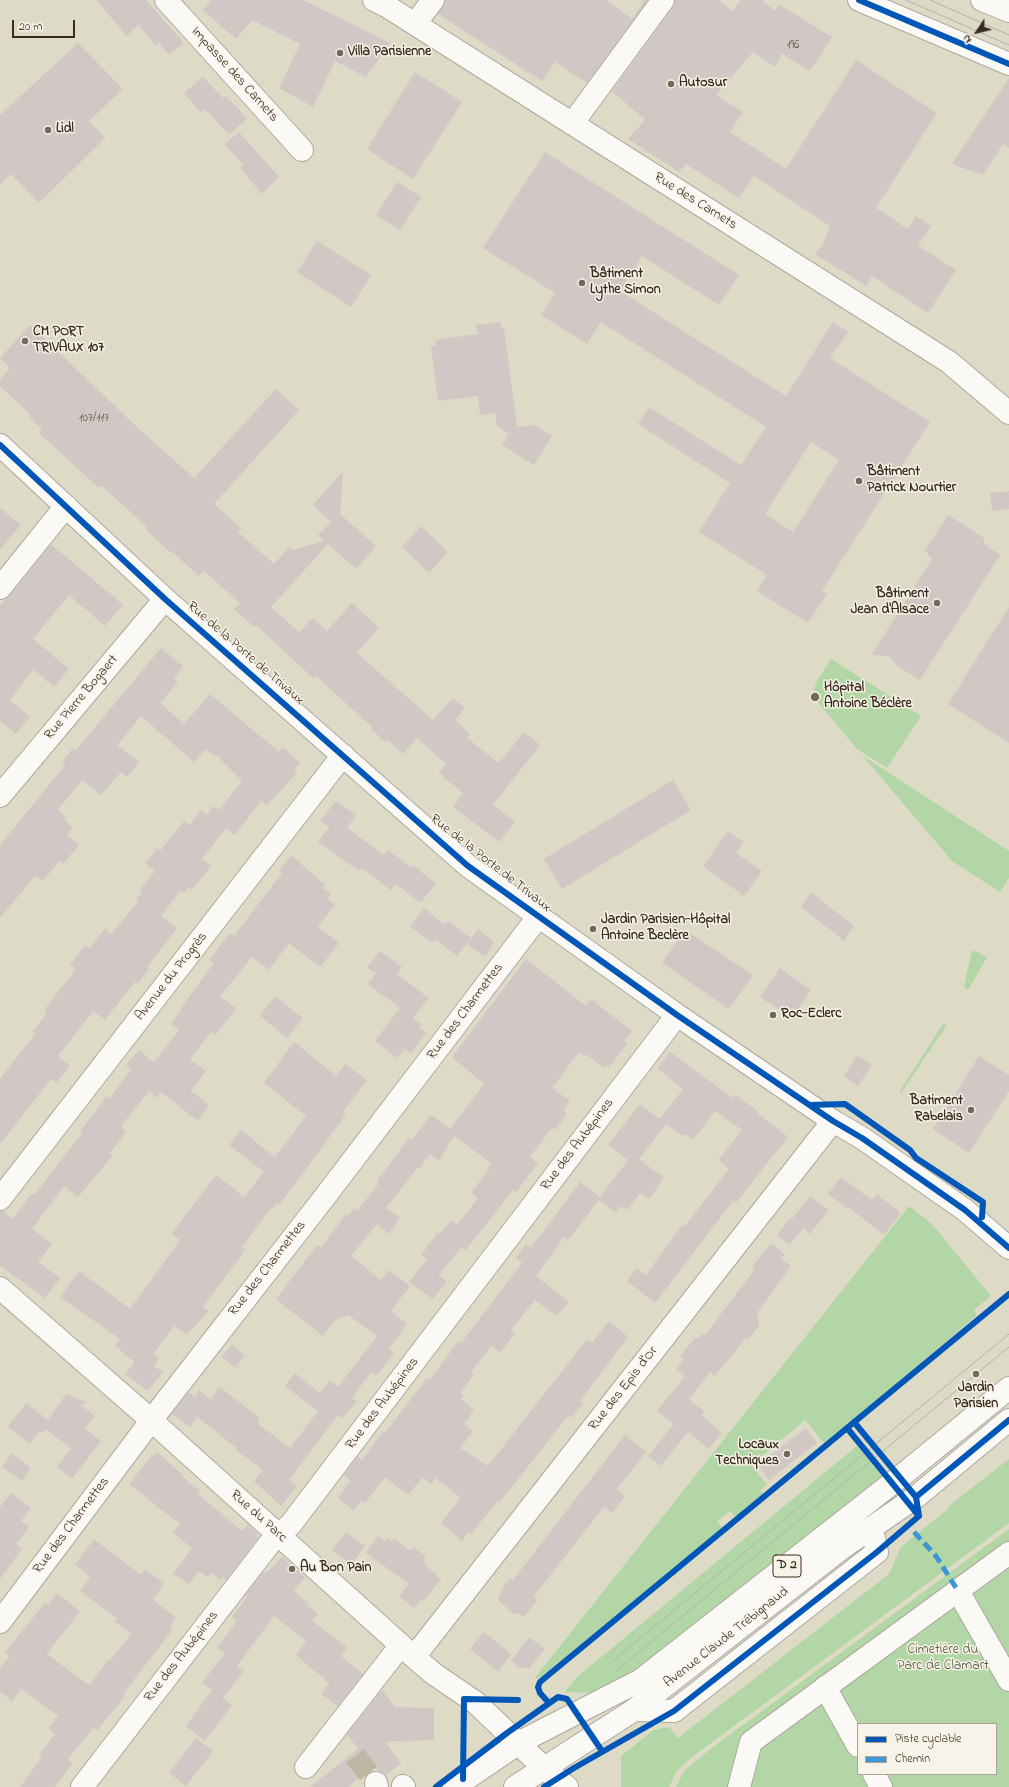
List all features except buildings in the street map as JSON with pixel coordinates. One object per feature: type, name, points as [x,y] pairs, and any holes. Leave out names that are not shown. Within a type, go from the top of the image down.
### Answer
[{"type":"street","name":"Impasse des Carnets","points":[[166,0],[302,150]]},
{"type":"street","name":"Rue des Carnets","points":[[374,0],[388,7],[949,362],[1009,413]]},
{"type":"street","points":[[415,24],[433,0]]},
{"type":"street","points":[[572,124],[663,0]]},
{"type":"street","points":[[859,0],[1009,64]]},
{"type":"street","points":[[982,0],[1009,11]]},
{"type":"street","name":"Rue de la Porte de Trivaux","points":[[0,445],[165,599],[343,755],[412,819],[468,866],[677,1015],[862,1138],[965,1210],[1009,1248]]},
{"type":"street","points":[[0,588],[66,506]]},
{"type":"street","name":"Rue Pierre Bogaert","points":[[0,796],[165,599]]},
{"type":"street","name":"Avenue du Progrès","points":[[0,1198],[343,755]]},
{"type":"street","name":"Rue des Charmettes","points":[[0,1622],[151,1420],[538,917]]},
{"type":"street","name":"Rue des Aubépines","points":[[82,1787],[270,1543],[292,1524],[677,1015]]},
{"type":"street","name":"Rue des Epis d'Or","points":[[306,1768],[408,1651],[833,1120]]},
{"type":"street","name":"Rue de la Porte de Trivaux","points":[[965,1210],[1009,1228]]},
{"type":"street","name":"Rue du Parc","points":[[0,1288],[151,1420],[434,1674],[475,1702],[544,1768]]},
{"type":"street","name":"D 2","points":[[454,1787],[518,1743],[641,1680],[900,1477],[1009,1388]]},
{"type":"street","name":"Avenue Claude Trébignaud","points":[[515,1787],[634,1710],[842,1548],[872,1529],[916,1497],[1009,1420]]},
{"type":"street","points":[[739,1787],[751,1742],[1009,1553]]},
{"type":"street","points":[[958,1591],[1009,1680]]},
{"type":"street","points":[[825,1687],[857,1744]]},
{"type":"street","points":[[544,1768],[567,1787]]},
{"type":"street","points":[[875,1775],[881,1787]]},
{"type":"green space","points":[[831,659],[921,716],[887,768],[857,749],[816,700],[814,690],[817,681]]},
{"type":"green space","points":[[863,756],[1009,851],[1009,878],[1000,892],[952,861]]},
{"type":"green space","points":[[972,950],[987,957],[968,990],[964,987]]},
{"type":"green space","points":[[943,1024],[947,1025],[901,1093],[900,1091]]},
{"type":"green space","points":[[909,1206],[932,1224],[991,1296],[974,1310],[977,1315],[825,1444],[805,1420],[751,1465],[767,1485],[760,1490],[763,1493],[735,1517],[730,1511],[717,1521],[722,1528],[541,1677],[534,1679]]},
{"type":"green space","points":[[857,1446],[883,1477],[633,1674],[590,1693],[565,1692],[577,1677]]},
{"type":"green space","points":[[1009,1459],[1009,1523],[688,1760],[677,1771],[669,1787],[621,1787],[621,1756],[654,1730],[669,1727],[678,1738],[889,1574],[901,1547],[948,1509],[950,1505]]},
{"type":"green space","name":"Cimetière du Parc de Clamart","points":[[1009,1529],[1009,1787],[676,1787],[684,1771],[713,1747]]},
{"type":"tunnel","points":[[355,1756],[376,1783]]},
{"type":"tram line","points":[[906,0],[1009,45]]},
{"type":"tram line","points":[[930,0],[1009,35]]},
{"type":"tram line","points":[[610,1663],[1009,1334]]},
{"type":"tram line","points":[[616,1671],[1009,1347]]},
{"type":"marked path","points":[[914,1532],[936,1556],[958,1591]]},
{"type":"cycle path","points":[[859,0],[1009,64]]},
{"type":"cycle path","points":[[0,445],[165,599],[468,866],[677,1015],[833,1121],[862,1138],[965,1210],[1009,1248]]},
{"type":"cycle path","points":[[810,1105],[845,1104],[910,1150],[916,1158],[983,1202],[982,1217]]},
{"type":"cycle path","points":[[549,1703],[540,1693],[538,1687],[540,1682],[1009,1294]]},
{"type":"cycle path","points":[[916,1497],[1009,1420]]},
{"type":"cycle path","points":[[854,1422],[916,1497],[919,1516]]},
{"type":"cycle path","points":[[847,1428],[919,1516]]},
{"type":"cycle path","points":[[544,1787],[574,1768],[674,1711],[877,1552],[919,1516]]},
{"type":"cycle path","points":[[436,1787],[507,1733],[558,1697],[567,1699],[602,1751]]},
{"type":"cycle path","points":[[463,1779],[464,1699],[518,1700]]},
{"type":"place","name":"Villa Parisienne","points":[[340,53]]},
{"type":"place","name":"Autosur","points":[[671,84]]},
{"type":"place","name":"Lidl","points":[[48,130]]},
{"type":"place","name":"Bâtiment Lythe Simon","points":[[582,283]]},
{"type":"place","name":"CM PORT TRIVAUX 107","points":[[25,341]]},
{"type":"place","name":"Bâtiment Patrick Nourtier","points":[[859,481]]},
{"type":"place","name":"Bâtiment Jean d'Alsace","points":[[937,603]]},
{"type":"place","name":"Hôpital Antoine Béclère","points":[[815,697]]},
{"type":"place","name":"Jardin Parisien-Hôpital Antoine Beclère","points":[[593,929]]},
{"type":"place","name":"Roc-Eclerc","points":[[773,1015]]},
{"type":"place","name":"Batiment Rabelais","points":[[971,1110]]},
{"type":"place","name":"Jardin Parisien","points":[[976,1374]]},
{"type":"place","name":"Locaux Techniques","points":[[787,1454]]},
{"type":"place","name":"Au Bon Pain","points":[[292,1569]]}]
